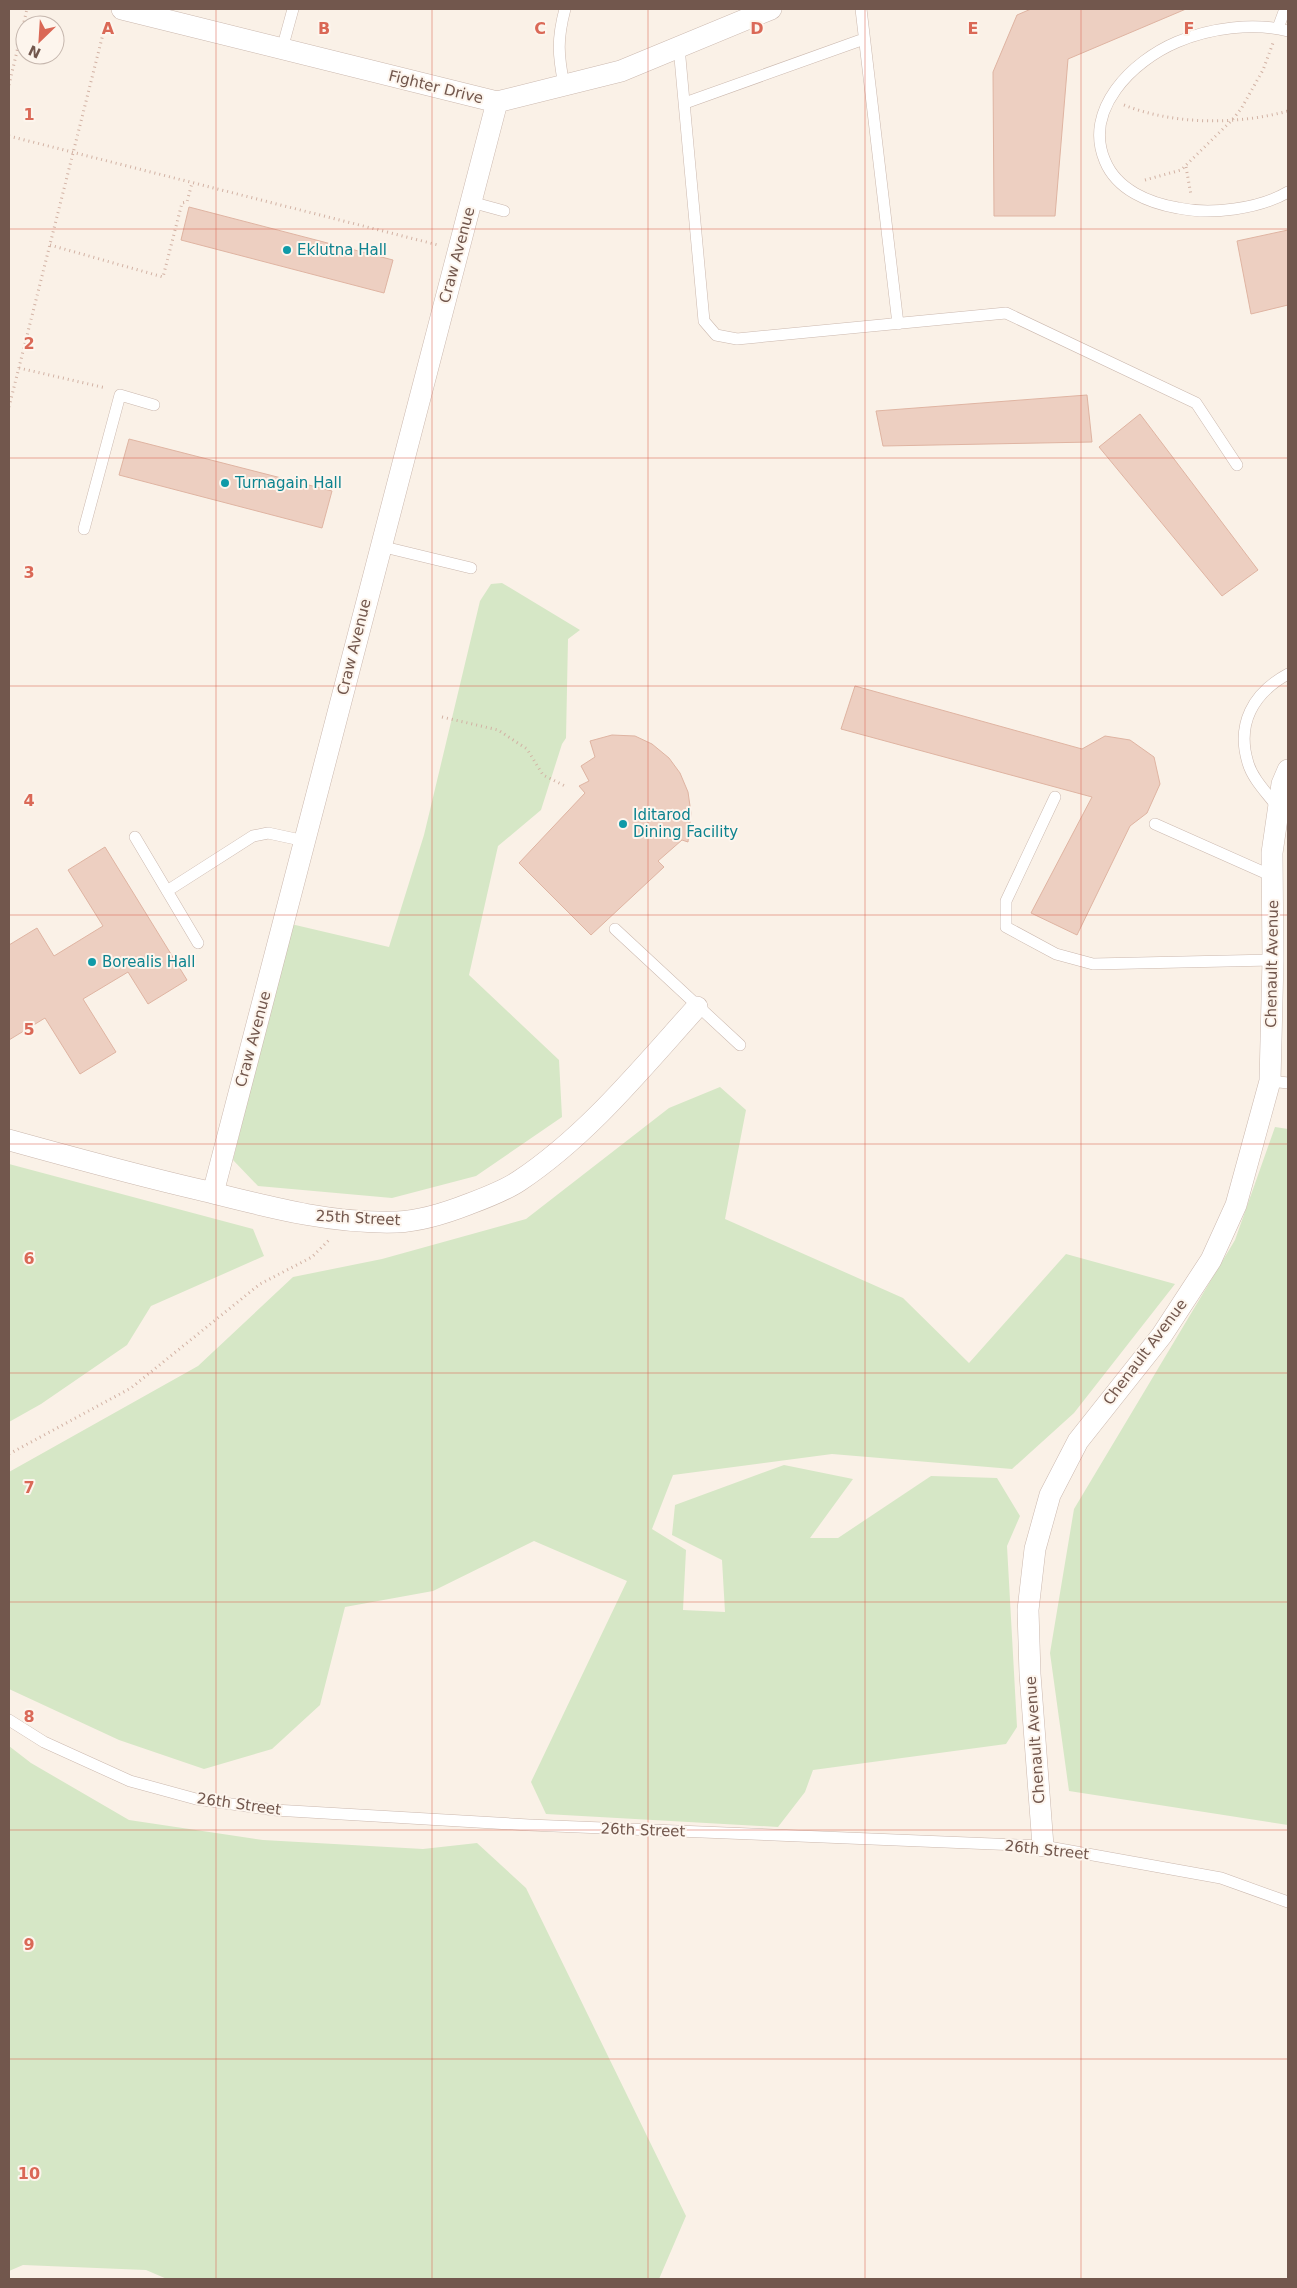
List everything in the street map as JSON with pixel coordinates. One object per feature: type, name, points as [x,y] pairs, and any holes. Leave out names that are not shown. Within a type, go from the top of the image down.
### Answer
[{"type":"street","name":"Fighter Drive","points":[[132,10],[497,102],[621,71],[771,9]]},
{"type":"street","name":"Craw Avenue","points":[[213,1193],[497,102]]},
{"type":"street","name":"Chenault Avenue","points":[[1043,1846],[1030,1674],[1028,1610],[1035,1549],[1050,1495],[1078,1441],[1162,1335],[1211,1260],[1236,1205],[1279,1082],[1273,960],[1272,853],[1281,814],[1282,784],[1288,770]]},
{"type":"street","name":"25th Street","points":[[9,1140],[299,1214],[338,1220],[399,1222],[441,1214],[480,1200],[517,1183],[582,1132],[697,1008]]},
{"type":"lane","points":[[282,49],[293,9]]},
{"type":"lane","points":[[564,85],[558,35],[565,9]]},
{"type":"lane","points":[[861,9],[898,324]]},
{"type":"lane","points":[[1284,9],[1283,30],[1272,27],[1233,28],[1204,33],[1176,42],[1152,56],[1129,75],[1110,97],[1105,105],[1099,128],[1100,149],[1108,170],[1121,185],[1158,204],[1194,212],[1241,208],[1288,192]]},
{"type":"lane","points":[[684,103],[864,40]]},
{"type":"lane","points":[[679,47],[704,320],[716,335],[737,339],[1006,313],[1196,403],[1237,465]]},
{"type":"lane","points":[[471,202],[504,211]]},
{"type":"lane","points":[[84,529],[120,395],[154,405]]},
{"type":"lane","points":[[380,546],[471,568]]},
{"type":"lane","points":[[1281,814],[1260,785],[1248,763],[1243,728],[1257,698],[1275,681],[1288,674]]},
{"type":"lane","points":[[1055,797],[1006,901],[1006,927],[1056,954],[1093,964],[1273,960]]},
{"type":"lane","points":[[1155,824],[1272,876]]},
{"type":"lane","points":[[167,891],[253,836],[268,833],[305,841]]},
{"type":"lane","points":[[134,837],[198,943]]},
{"type":"lane","points":[[615,929],[697,1008],[740,1045]]},
{"type":"lane","name":"26th Street","points":[[9,1720],[44,1742],[130,1781],[196,1799],[274,1810],[530,1825],[1043,1846],[1221,1878],[1288,1902]]},
{"type":"path","points":[[9,86],[27,9]]},
{"type":"path","points":[[1121,185],[1181,170],[1186,167],[1241,109],[1283,30]]},
{"type":"path","points":[[9,407],[103,34]]},
{"type":"path","points":[[1110,97],[1129,108],[1154,115],[1201,120],[1232,120],[1288,111]]},
{"type":"path","points":[[9,136],[458,250]]},
{"type":"path","points":[[1186,167],[1194,212]]},
{"type":"path","points":[[50,245],[163,277],[182,203],[186,202],[192,183]]},
{"type":"path","points":[[19,368],[109,389],[120,395]]},
{"type":"path","points":[[442,717],[498,730],[528,750],[543,775],[567,788]]},
{"type":"path","points":[[9,1454],[131,1388],[260,1284],[312,1257],[329,1242],[338,1220]]},
{"type":"green space","points":[[502,583],[580,630],[568,639],[566,738],[562,744],[541,810],[498,846],[469,975],[559,1060],[562,1117],[476,1176],[392,1198],[258,1186],[233,1160],[291,924],[389,947],[424,835],[480,601],[491,584]]},
{"type":"green space","points":[[720,1087],[746,1110],[725,1219],[903,1298],[969,1363],[1066,1254],[1175,1284],[1074,1413],[1012,1469],[832,1454],[673,1475],[652,1529],[686,1550],[683,1610],[725,1612],[722,1560],[672,1535],[675,1505],[784,1465],[853,1479],[810,1538],[838,1538],[931,1476],[997,1478],[1020,1516],[1007,1546],[1017,1727],[1006,1744],[813,1770],[805,1792],[778,1827],[546,1814],[531,1782],[627,1581],[534,1541],[433,1591],[345,1607],[320,1705],[272,1749],[204,1769],[119,1740],[9,1689],[9,1472],[198,1366],[293,1277],[382,1259],[526,1219],[669,1108]]},
{"type":"green space","points":[[1275,1127],[1288,1129],[1288,1825],[1069,1791],[1050,1653],[1074,1509],[1235,1240]]},
{"type":"green space","points":[[9,1164],[253,1229],[264,1256],[151,1306],[127,1345],[41,1404],[9,1422]]},
{"type":"green space","points":[[9,1746],[31,1763],[129,1820],[263,1840],[423,1849],[477,1843],[526,1888],[686,2216],[659,2279],[167,2279],[146,2270],[23,2265],[9,2271]]},
{"type":"building","points":[[1031,9],[1186,9],[1068,59],[1055,216],[994,216],[993,72],[1017,15]]},
{"type":"building","name":"Eklutna Hall","points":[[189,207],[393,260],[384,293],[181,240]]},
{"type":"building","points":[[1288,230],[1288,305],[1251,314],[1237,241]]},
{"type":"building","points":[[1087,395],[1092,442],[883,446],[876,411]]},
{"type":"building","points":[[1140,414],[1258,570],[1222,596],[1099,447]]},
{"type":"building","name":"Turnagain Hall","points":[[129,439],[332,491],[322,528],[119,475]]},
{"type":"building","points":[[855,686],[1082,749],[1105,736],[1130,740],[1154,757],[1160,784],[1147,813],[1130,826],[1077,935],[1031,913],[1092,797],[841,729]]},
{"type":"building","name":"Iditarod Dining Facility","points":[[612,735],[635,736],[652,744],[669,758],[680,773],[688,792],[691,813],[688,842],[682,840],[658,861],[664,867],[591,935],[519,863],[585,793],[579,786],[589,781],[581,766],[595,757],[590,741]]},
{"type":"building","name":"Borealis Hall","points":[[105,847],[187,980],[148,1004],[128,972],[83,999],[116,1052],[80,1074],[45,1018],[9,1040],[9,945],[37,928],[54,956],[103,926],[68,870]]},
{"type":"place","name":"Eklutna Hall","points":[[287,250]]},
{"type":"place","name":"Turnagain Hall","points":[[225,483]]},
{"type":"place","name":"Iditarod Dining Facility","points":[[623,824]]},
{"type":"place","name":"Borealis Hall","points":[[92,962]]}]
